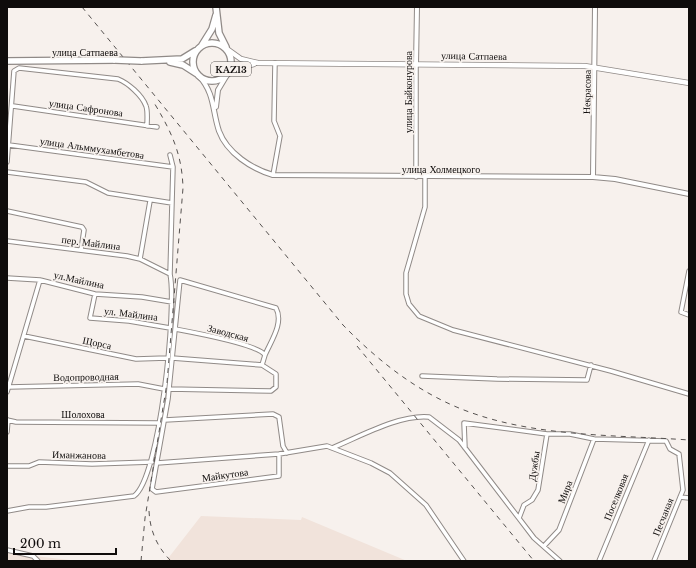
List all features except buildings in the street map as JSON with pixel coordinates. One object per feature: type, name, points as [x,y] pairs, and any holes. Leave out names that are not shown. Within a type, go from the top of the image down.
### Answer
[{"type":"main road","name":"KAZ13","points":[[162,61],[182,65],[204,79],[213,82],[221,80],[228,75],[232,60],[219,33],[216,7]]},
{"type":"main road","name":"KAZ13","points":[[199,76],[194,68],[193,59],[212,29],[216,15]]},
{"type":"main road","name":"KAZ13","points":[[162,61],[182,59],[200,47],[212,42],[220,44],[227,49]]},
{"type":"main road","points":[[227,49],[241,59],[258,63]]},
{"type":"main road","name":"улица Сатпаева","points":[[7,61],[162,61]]},
{"type":"main road","name":"улица Сатпаева","points":[[258,63],[595,67],[689,83]]},
{"type":"main road","points":[[228,75],[236,68],[258,63]]},
{"type":"street","name":"улица Байконурова","points":[[416,177],[417,7]]},
{"type":"street","name":"Некрасова","points":[[593,177],[595,7]]},
{"type":"street","points":[[273,176],[280,136],[274,122],[275,63]]},
{"type":"street","points":[[7,162],[14,71],[19,68],[61,74],[108,77],[124,81],[142,99],[146,106],[147,126]]},
{"type":"street","points":[[217,121],[216,96],[222,82],[228,75]]},
{"type":"street","points":[[199,76],[210,90],[217,121]]},
{"type":"street","name":"улица Сафронова","points":[[12,106],[158,127]]},
{"type":"street","name":"улица Холмецкого","points":[[217,121],[224,140],[231,149],[252,167],[273,176],[425,178],[593,177],[615,179],[689,194]]},
{"type":"street","name":"улица Альммухамбетова","points":[[9,145],[173,167]]},
{"type":"street","points":[[170,155],[173,167],[170,274],[172,285],[172,302],[169,389],[165,420],[156,463],[279,454],[327,446],[371,463],[390,473],[426,505],[464,561]]},
{"type":"street","points":[[7,172],[86,182],[108,193],[150,201],[172,203]]},
{"type":"street","points":[[425,178],[425,208],[406,273],[406,294],[409,304],[419,316],[453,330],[590,365],[689,394]]},
{"type":"street","points":[[140,259],[150,201]]},
{"type":"street","points":[[7,211],[82,227],[84,230],[81,250]]},
{"type":"street","name":"пер. Майлина","points":[[7,242],[81,250],[140,259],[170,274]]},
{"type":"street","points":[[689,271],[681,312],[689,315]]},
{"type":"street","name":"ул.Майлина","points":[[7,278],[40,280],[95,294],[142,297],[172,302]]},
{"type":"street","points":[[7,392],[40,280]]},
{"type":"street","points":[[7,511],[29,507],[60,506],[134,496],[144,484],[152,462],[159,423],[175,329],[180,280],[276,308],[279,313],[278,325],[262,365],[270,368],[276,374],[276,388],[271,391],[169,389]]},
{"type":"street","name":"ул. Майлина","points":[[95,294],[90,318],[129,321],[170,328]]},
{"type":"street","name":"Заводская","points":[[175,329],[220,338],[260,350],[265,355]]},
{"type":"street","name":"Щорса","points":[[24,336],[136,359],[170,358],[262,365]]},
{"type":"street","points":[[422,376],[504,380],[587,380],[590,365]]},
{"type":"street","name":"Водопроводная","points":[[9,387],[138,384],[164,389]]},
{"type":"street","points":[[163,399],[168,399]]},
{"type":"street","points":[[165,420],[273,414],[279,416],[282,446],[287,453]]},
{"type":"street","points":[[332,448],[394,422],[423,416],[429,417],[453,434],[534,538],[560,561]]},
{"type":"street","points":[[7,420],[7,432]]},
{"type":"street","name":"Шолохова","points":[[7,420],[16,422],[159,423]]},
{"type":"street","points":[[465,448],[464,423],[547,434],[570,434],[594,439],[649,440]]},
{"type":"street","name":"Дужбы","points":[[519,518],[524,506],[532,500],[538,490],[547,434]]},
{"type":"street","name":"Мира","points":[[544,546],[559,530],[594,439]]},
{"type":"street","name":"Песчаная","points":[[649,440],[666,441],[670,449],[679,454],[683,490],[654,561]]},
{"type":"street","name":"Поселковая","points":[[599,561],[649,440]]},
{"type":"street","name":"Майкутова","points":[[156,463],[152,489],[156,492],[279,476],[279,454]]},
{"type":"street","name":"Иманжанова","points":[[7,466],[29,466],[39,462],[92,464],[152,462]]},
{"type":"street","points":[[680,497],[689,498]]},
{"type":"street","points":[[7,550],[33,556],[38,561]]},
{"type":"shaded area","points":[[201,516],[301,520],[302,517],[407,561],[166,561]]},
{"type":"shaded area","points":[[7,553],[79,561],[7,561]]},
{"type":"railway","points":[[82,7],[343,325],[372,353],[404,378],[421,389],[456,407],[501,422],[581,434],[689,440]]},
{"type":"railway","points":[[141,561],[145,518],[167,383],[183,188],[178,153],[170,132],[153,101]]},
{"type":"railway","points":[[357,346],[534,561]]},
{"type":"railway","points":[[149,511],[155,538],[166,556],[171,561]]}]
